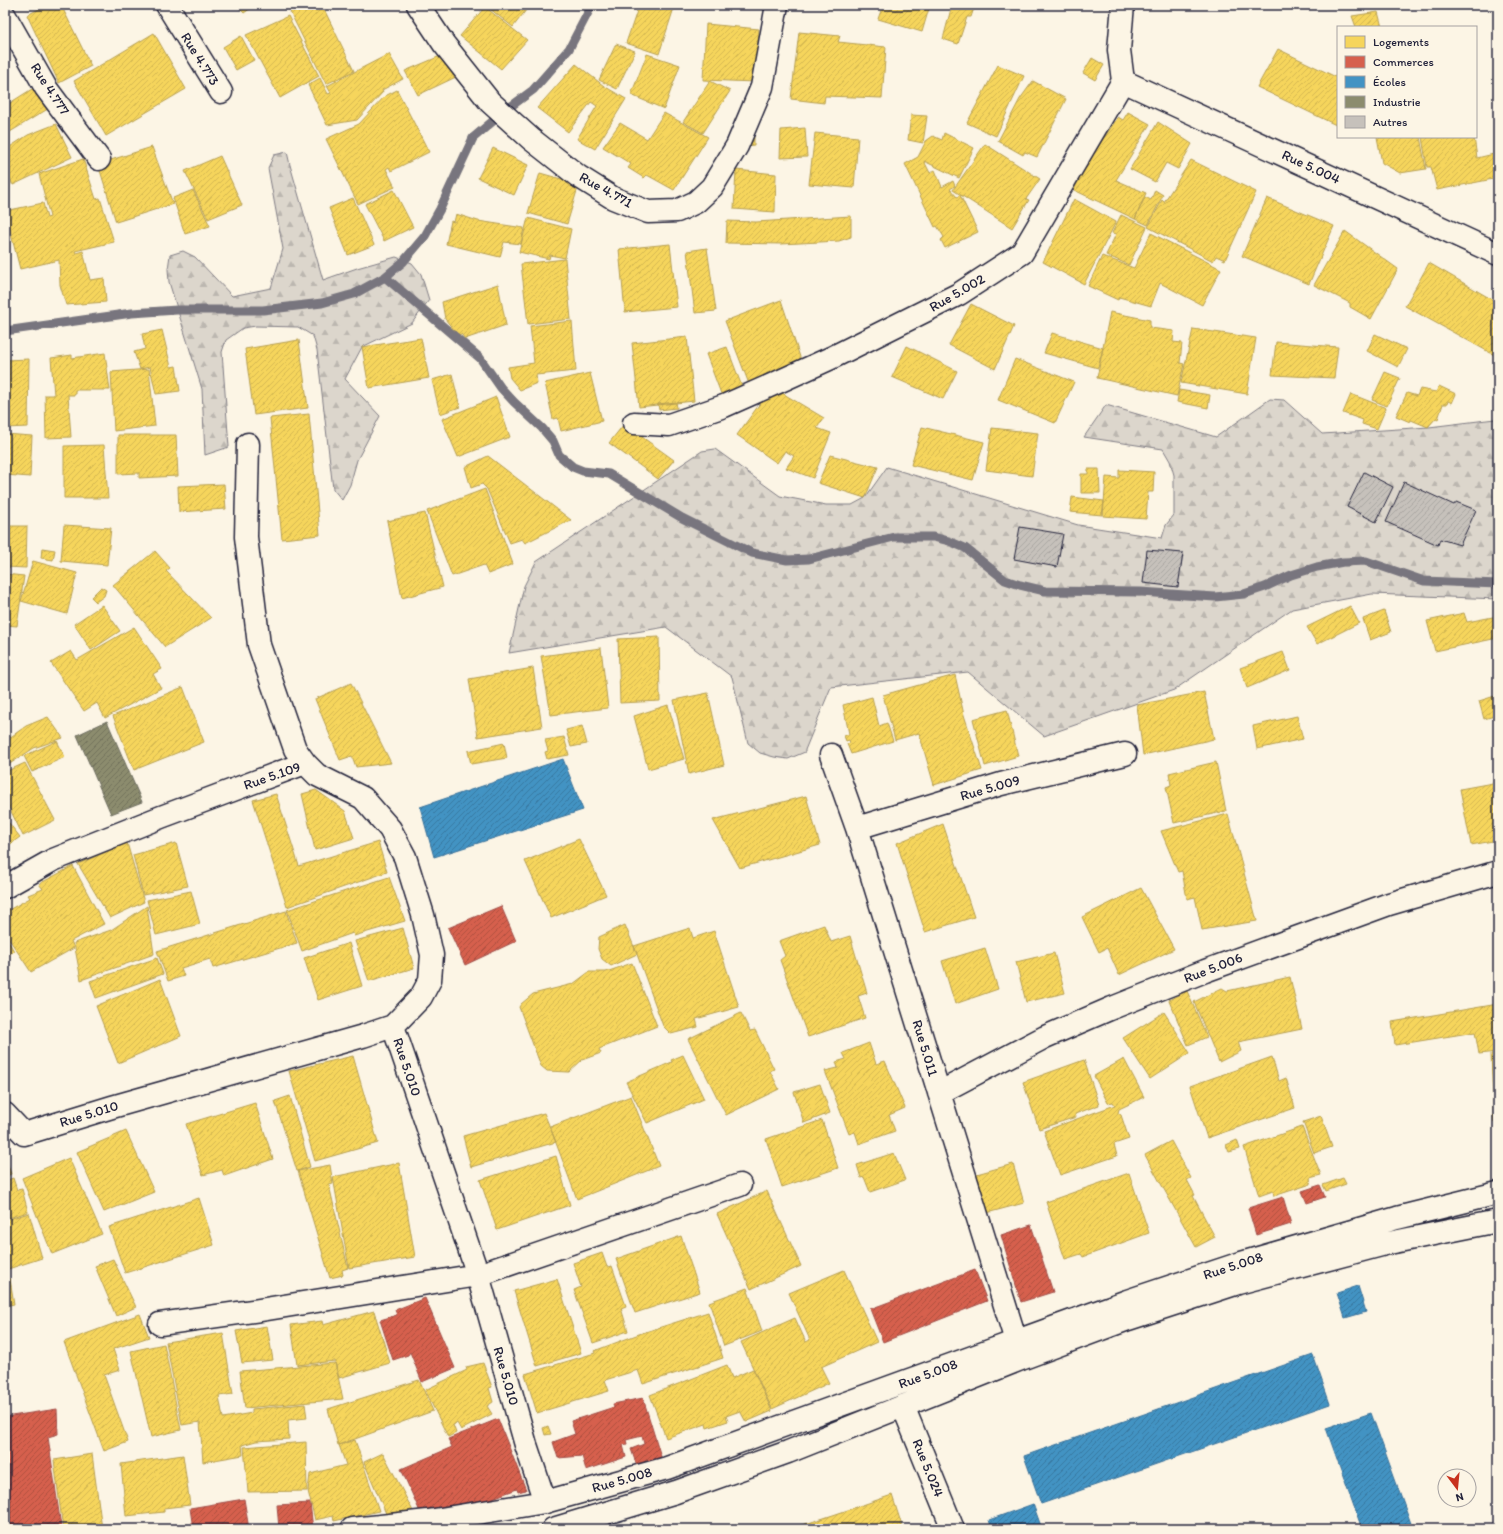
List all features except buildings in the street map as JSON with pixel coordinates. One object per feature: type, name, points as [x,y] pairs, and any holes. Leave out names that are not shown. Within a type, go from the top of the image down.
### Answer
[{"type":"street","name":"Rue 4.773","points":[[167,5],[221,92]]},
{"type":"street","name":"Rue 4.771","points":[[418,5],[444,44],[490,102],[531,139],[584,180],[613,198],[648,212],[677,211],[696,202],[712,187],[737,146],[762,86],[777,5]]},
{"type":"street","points":[[1123,81],[1119,50],[1124,5]]},
{"type":"street","name":"Rue 4.777","points":[[5,16],[46,88],[99,159]]},
{"type":"street","name":"Rue 5.004","points":[[1123,81],[1498,254]]},
{"type":"street","name":"Rue 5.002","points":[[634,423],[669,425],[724,406],[831,358],[959,294],[1022,253],[1123,81]]},
{"type":"street","points":[[248,444],[246,536],[259,645],[295,749],[305,763]]},
{"type":"street","name":"Rue 5.009","points":[[857,828],[1001,784],[1124,754]]},
{"type":"street","name":"Rue 5.011","points":[[831,755],[857,828],[1016,1341]]},
{"type":"street","name":"Rue 5.109","points":[[5,887],[53,860],[161,817],[305,763],[317,775],[363,798],[390,830],[405,857],[423,915],[432,956],[430,980],[421,998],[393,1026]]},
{"type":"street","name":"Rue 5.006","points":[[939,1093],[1045,1037],[1191,976],[1389,904],[1498,872]]},
{"type":"street","name":"Rue 5.010","points":[[5,1114],[24,1134],[393,1026],[478,1275],[526,1445],[545,1502]]},
{"type":"street","points":[[160,1324],[260,1310],[478,1275],[740,1185]]},
{"type":"street","name":"Rue 5.008","points":[[352,1529],[428,1521],[545,1502],[667,1468],[1127,1301],[1241,1263],[1397,1218],[1498,1193]]},
{"type":"street","name":"Rue 5.008","points":[[553,1529],[676,1492],[736,1471],[788,1452],[1022,1359],[1121,1322],[1238,1283],[1389,1243],[1498,1221]]},
{"type":"street","name":"Rue 5.024","points":[[903,1406],[953,1529]]},
{"type":"green space","points":[[287,152],[323,280],[357,268],[396,257],[412,263],[421,274],[429,300],[412,323],[362,347],[345,379],[380,416],[357,460],[350,485],[342,500],[333,489],[317,350],[313,336],[298,327],[256,326],[243,328],[226,340],[222,352],[229,447],[205,455],[202,389],[169,282],[168,269],[170,255],[183,251],[195,257],[232,296],[271,288],[283,249],[268,168],[274,155]]},
{"type":"green space","points":[[1270,399],[1284,400],[1322,434],[1429,427],[1495,419],[1498,421],[1498,485],[1495,509],[1498,520],[1498,599],[1372,594],[1292,609],[1174,690],[1044,736],[968,672],[831,687],[805,752],[788,759],[760,753],[748,743],[732,677],[666,627],[509,653],[524,586],[536,562],[702,451],[715,449],[780,496],[826,505],[852,505],[865,498],[887,467],[1078,525],[1162,538],[1166,525],[1174,515],[1174,475],[1170,461],[1163,449],[1084,437],[1106,405],[1216,437]]},
{"type":"waterway","points":[[5,331],[132,313],[177,310],[263,310],[322,303],[354,294],[385,277],[403,262],[425,236],[440,209],[473,138],[506,110],[533,90],[569,49],[592,5]]},
{"type":"waterway","points":[[385,277],[480,358],[501,388],[542,428],[553,441],[559,455],[573,467],[583,471],[609,474],[682,518],[752,553],[787,560],[809,559],[894,537],[933,537],[949,541],[965,548],[1005,580],[1045,591],[1141,592],[1215,597],[1244,594],[1265,587],[1291,575],[1317,567],[1343,562],[1366,561],[1424,581],[1498,584]]}]
